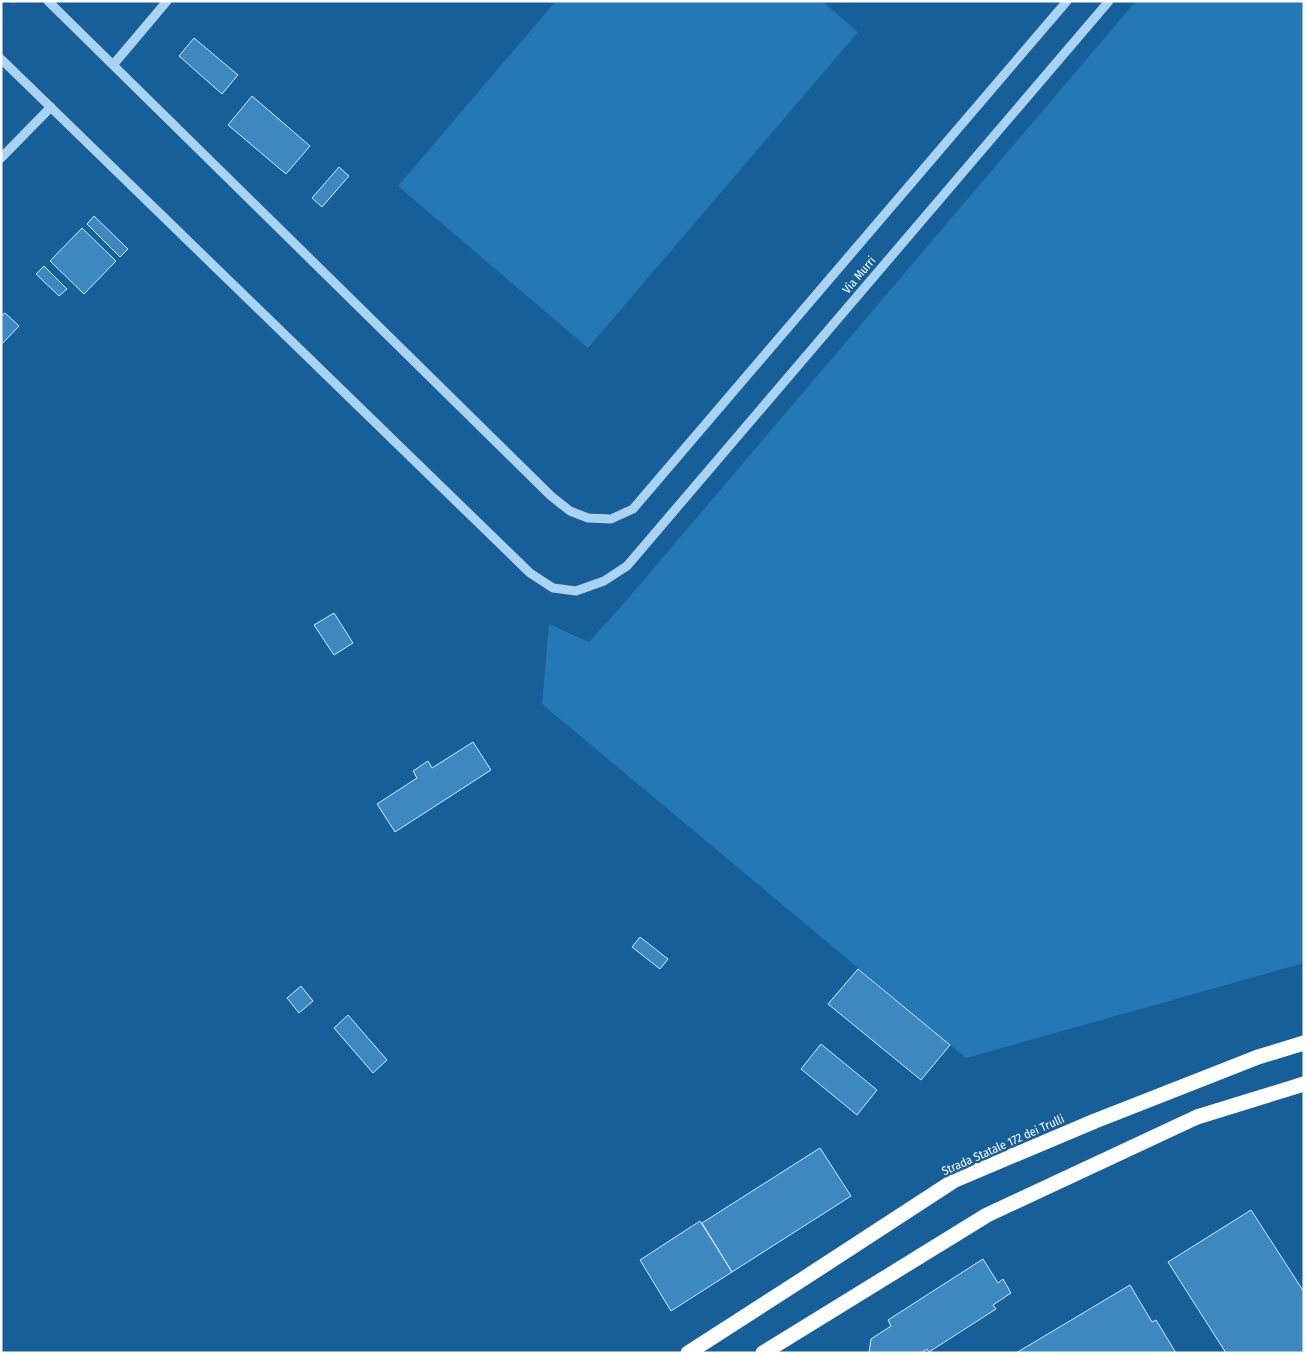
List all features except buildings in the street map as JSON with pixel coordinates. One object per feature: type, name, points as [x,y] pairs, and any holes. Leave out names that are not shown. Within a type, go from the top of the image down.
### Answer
[{"type":"highway","name":"Strada Statale 172 dei Trulli","points":[[688,1353],[955,1180],[1095,1121],[1304,1042]]},
{"type":"highway","points":[[763,1353],[987,1215],[1197,1117],[1304,1084]]},
{"type":"street","points":[[48,1],[113,65],[167,1]]},
{"type":"street","name":"Via Murri","points":[[113,65],[551,496],[570,511],[588,518],[611,519],[634,509],[1067,1]]},
{"type":"street","name":"Via Murri","points":[[1,59],[530,573],[553,588],[576,591],[604,582],[628,566],[1109,1]]},
{"type":"street","points":[[1,158],[51,107]]},
{"type":"shaded area","points":[[556,1],[822,1],[858,32],[588,348],[398,186]]},
{"type":"shaded area","points":[[1136,1],[1304,1],[1304,963],[966,1058],[542,704],[549,624],[589,642]]}]
